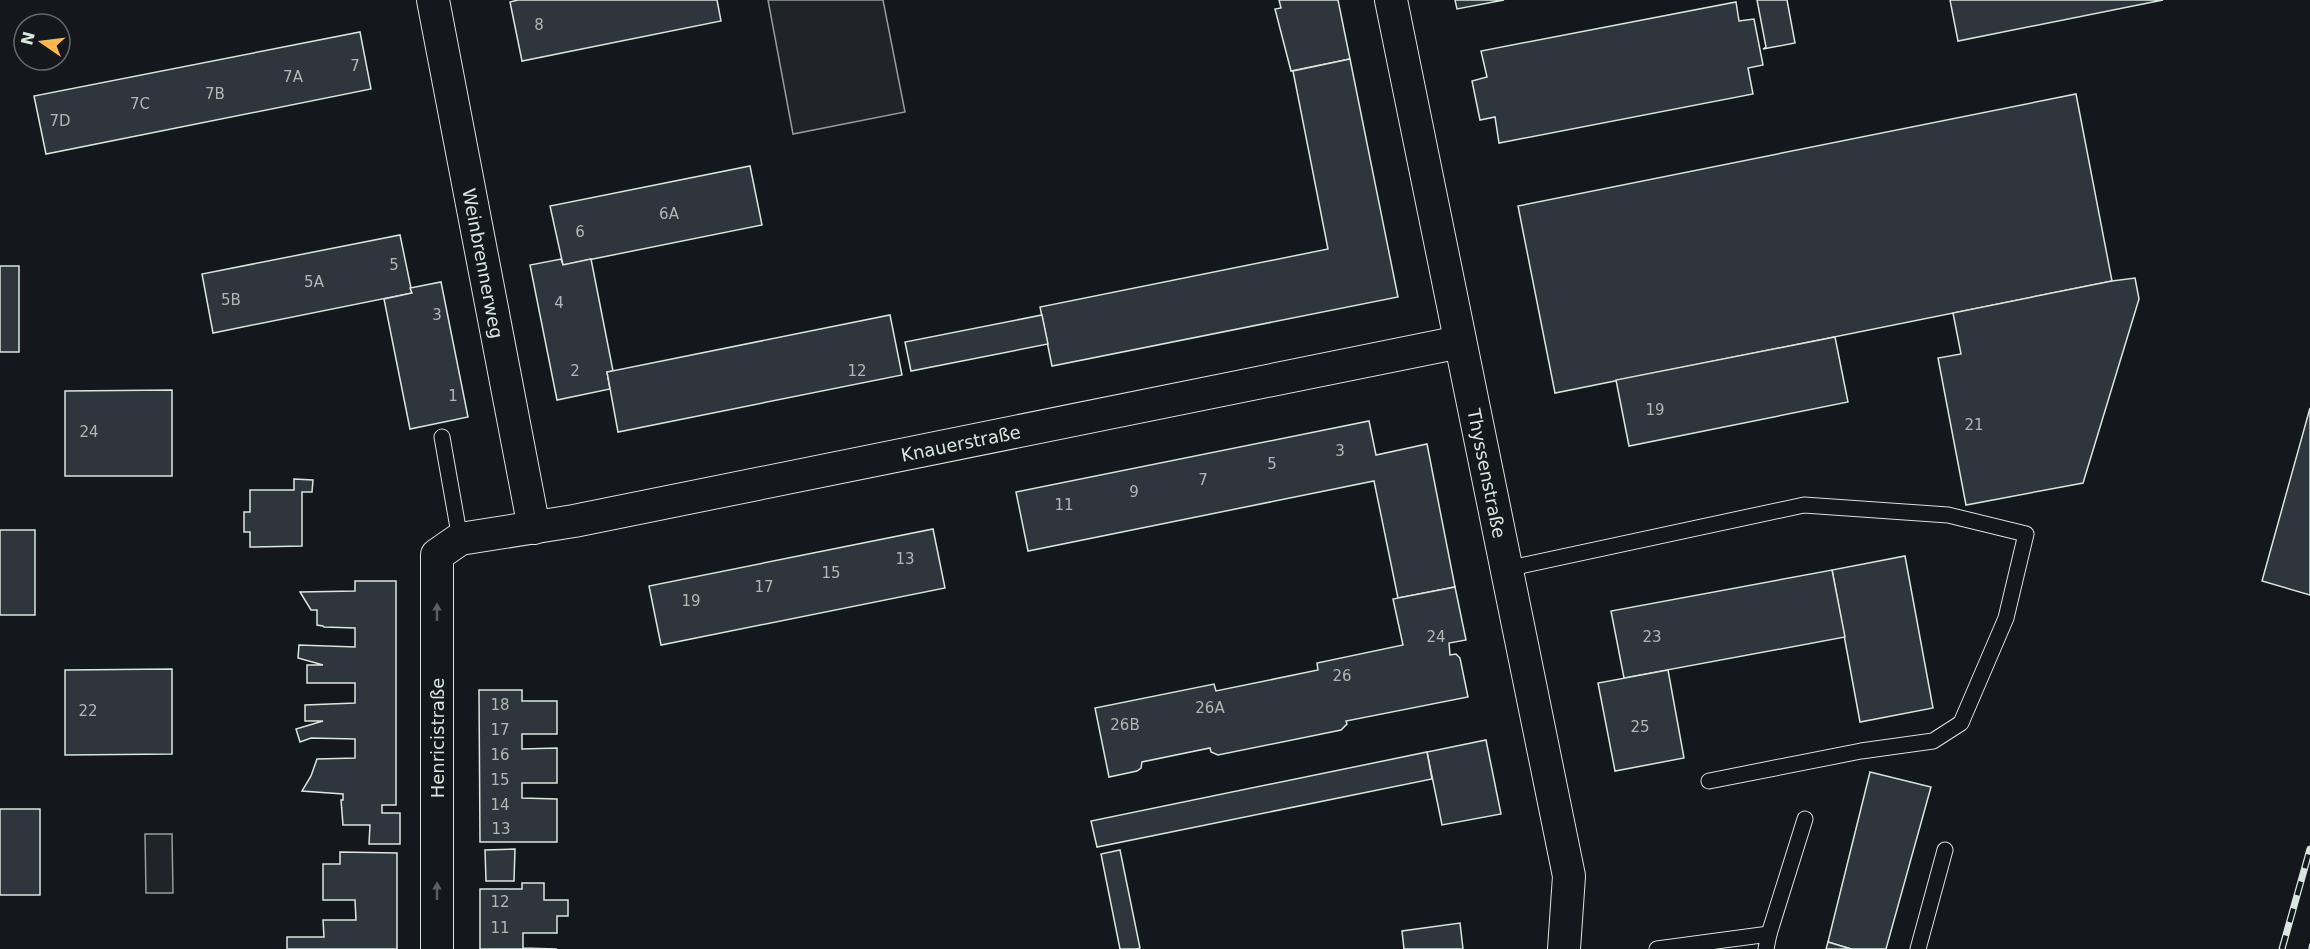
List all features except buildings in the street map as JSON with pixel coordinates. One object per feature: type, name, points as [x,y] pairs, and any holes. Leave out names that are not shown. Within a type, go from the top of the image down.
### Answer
[{"type":"street","name":"Weinbrennerweg","points":[[433,0],[534,528]]},
{"type":"street","name":"Thyssenstraße","points":[[1391,0],[1569,876],[1564,949]]},
{"type":"street","name":"Knauerstraße","points":[[449,547],[1460,342]]},
{"type":"street","name":"Henricistraße","points":[[437,949],[449,547]]},
{"type":"lane","points":[[442,437],[449,547]]},
{"type":"lane","points":[[1506,569],[1804,505],[1948,515],[2026,534],[2006,618],[1962,723],[1933,741],[1861,751],[1709,781]]},
{"type":"lane","points":[[1658,949],[1767,941],[1805,819]]},
{"type":"lane","points":[[1918,949],[1945,850]]},
{"type":"shaded area","points":[[768,0],[883,0],[905,112],[793,134]]},
{"type":"shaded area","points":[[145,834],[172,834],[173,893],[146,893]]},
{"type":"tram line","points":[[2309,949],[2310,944]]},
{"type":"railway","points":[[2282,949],[2310,849]]}]
